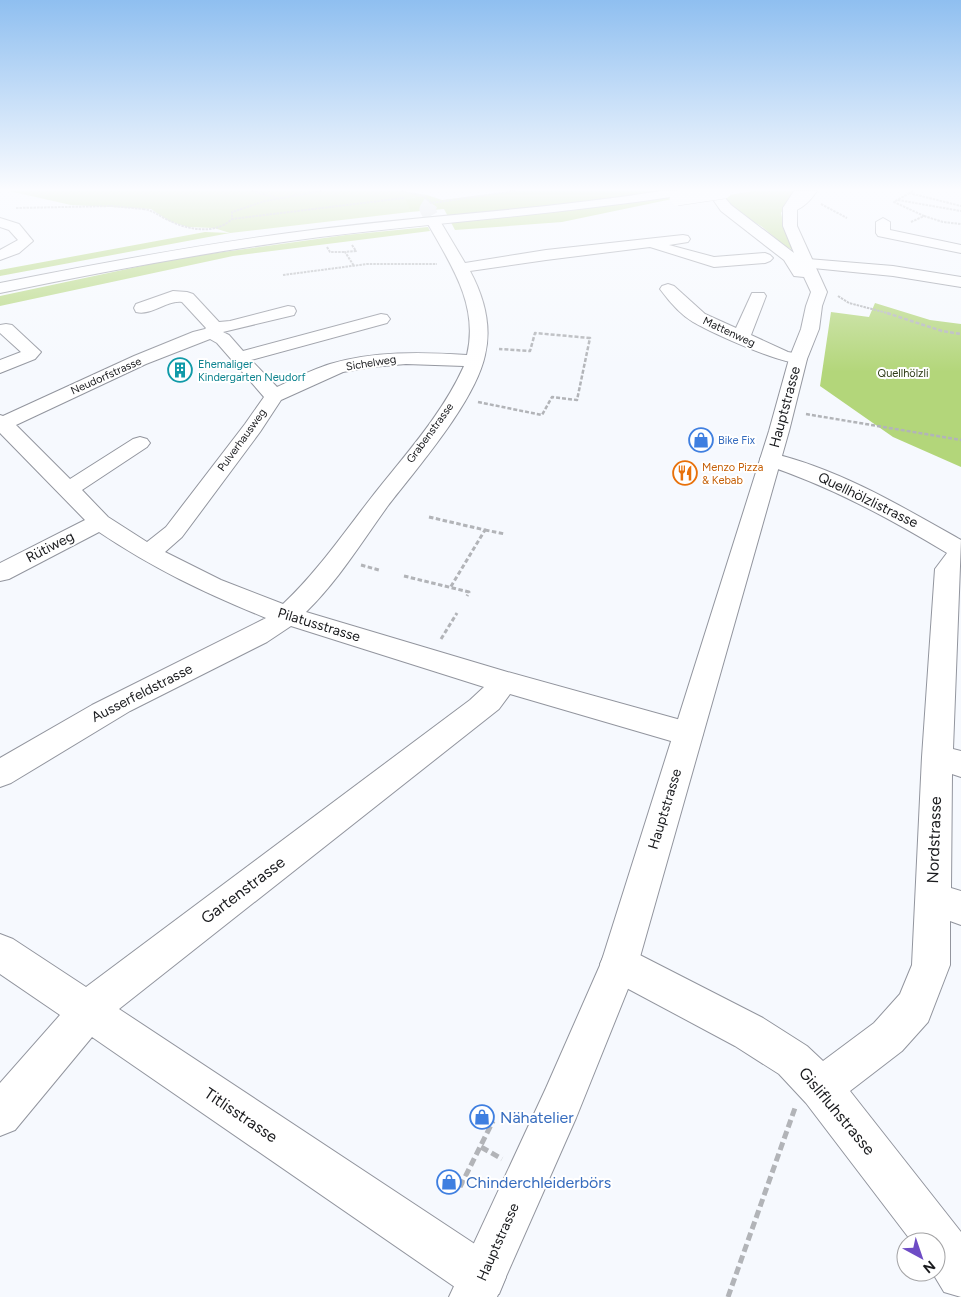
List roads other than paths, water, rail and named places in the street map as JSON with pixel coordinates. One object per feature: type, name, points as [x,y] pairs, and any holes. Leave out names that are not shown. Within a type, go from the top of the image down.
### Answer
[{"type":"main road","points":[[0,280],[148,252]]},
{"type":"main road","points":[[0,288],[120,264],[196,252]]},
{"type":"main road","name":"Grabenstrasse","points":[[287,616],[299,605],[337,559],[456,398],[476,354],[478,317],[474,298],[453,252]]},
{"type":"main road","points":[[458,265],[575,252]]},
{"type":"main road","points":[[677,252],[714,262],[765,258]]},
{"type":"main road","name":"Hauptstrasse","points":[[478,1287],[561,1103],[619,964],[771,459],[796,366],[810,329],[818,292],[816,282],[802,265],[783,252]]},
{"type":"main road","name":"Hauptstrasse","points":[[798,252],[814,306]]},
{"type":"main road","points":[[802,265],[893,271],[958,279]]},
{"type":"main road","name":"Mattenweg","points":[[668,289],[699,318],[783,356],[796,366]]},
{"type":"main road","name":"Pulverhausweg","points":[[142,308],[173,296],[182,295],[187,297],[213,330],[240,357],[274,396],[253,428],[174,532],[160,545],[147,553]]},
{"type":"main road","points":[[741,337],[758,296]]},
{"type":"main road","name":"Neudorfstrasse","points":[[1,424],[140,360],[213,330],[288,311]]},
{"type":"main road","points":[[240,357],[381,319]]},
{"type":"main road","points":[[0,367],[32,352],[6,329]]},
{"type":"main road","name":"Sichelweg","points":[[274,396],[337,368],[379,360],[476,354]]},
{"type":"main road","name":"Pilatusstrasse","points":[[1,424],[100,522],[147,553],[212,586],[287,616],[504,682],[688,734]]},
{"type":"main road","points":[[66,489],[80,483],[140,443]]},
{"type":"main road","name":"Quellhölzlistrasse","points":[[771,459],[810,472],[892,510],[961,552]]},
{"type":"main road","name":"Rütiweg","points":[[0,573],[100,522]]},
{"type":"main road","name":"Nordstrasse","points":[[821,1088],[888,1037],[914,1008],[931,965],[947,904],[949,761],[947,569],[961,552]]},
{"type":"main road","name":"Ausserfeldstrasse","points":[[0,774],[52,742],[136,695],[255,637],[287,616]]},
{"type":"main road","name":"Gartenstrasse","points":[[0,1115],[103,997],[489,701],[504,682]]},
{"type":"main road","name":"Titlisstrasse","points":[[0,952],[478,1287]]},
{"type":"main road","name":"Gislifluhstrasse","points":[[619,964],[749,1032],[793,1060],[821,1088],[884,1167],[961,1275]]},
{"type":"place","name":"Ehemaliger Kindergarten Neudorf","points":[[180,370]]},
{"type":"place","name":"Bike Fix","points":[[701,440]]},
{"type":"place","name":"Menzo Pizza & Kebab","points":[[685,473]]},
{"type":"place","name":"Nähatelier","points":[[482,1117]]},
{"type":"place","name":"Chinderchleiderbörs","points":[[449,1182]]},
{"type":"park label","name":"Quellhölzli","points":[[903,373]]}]
